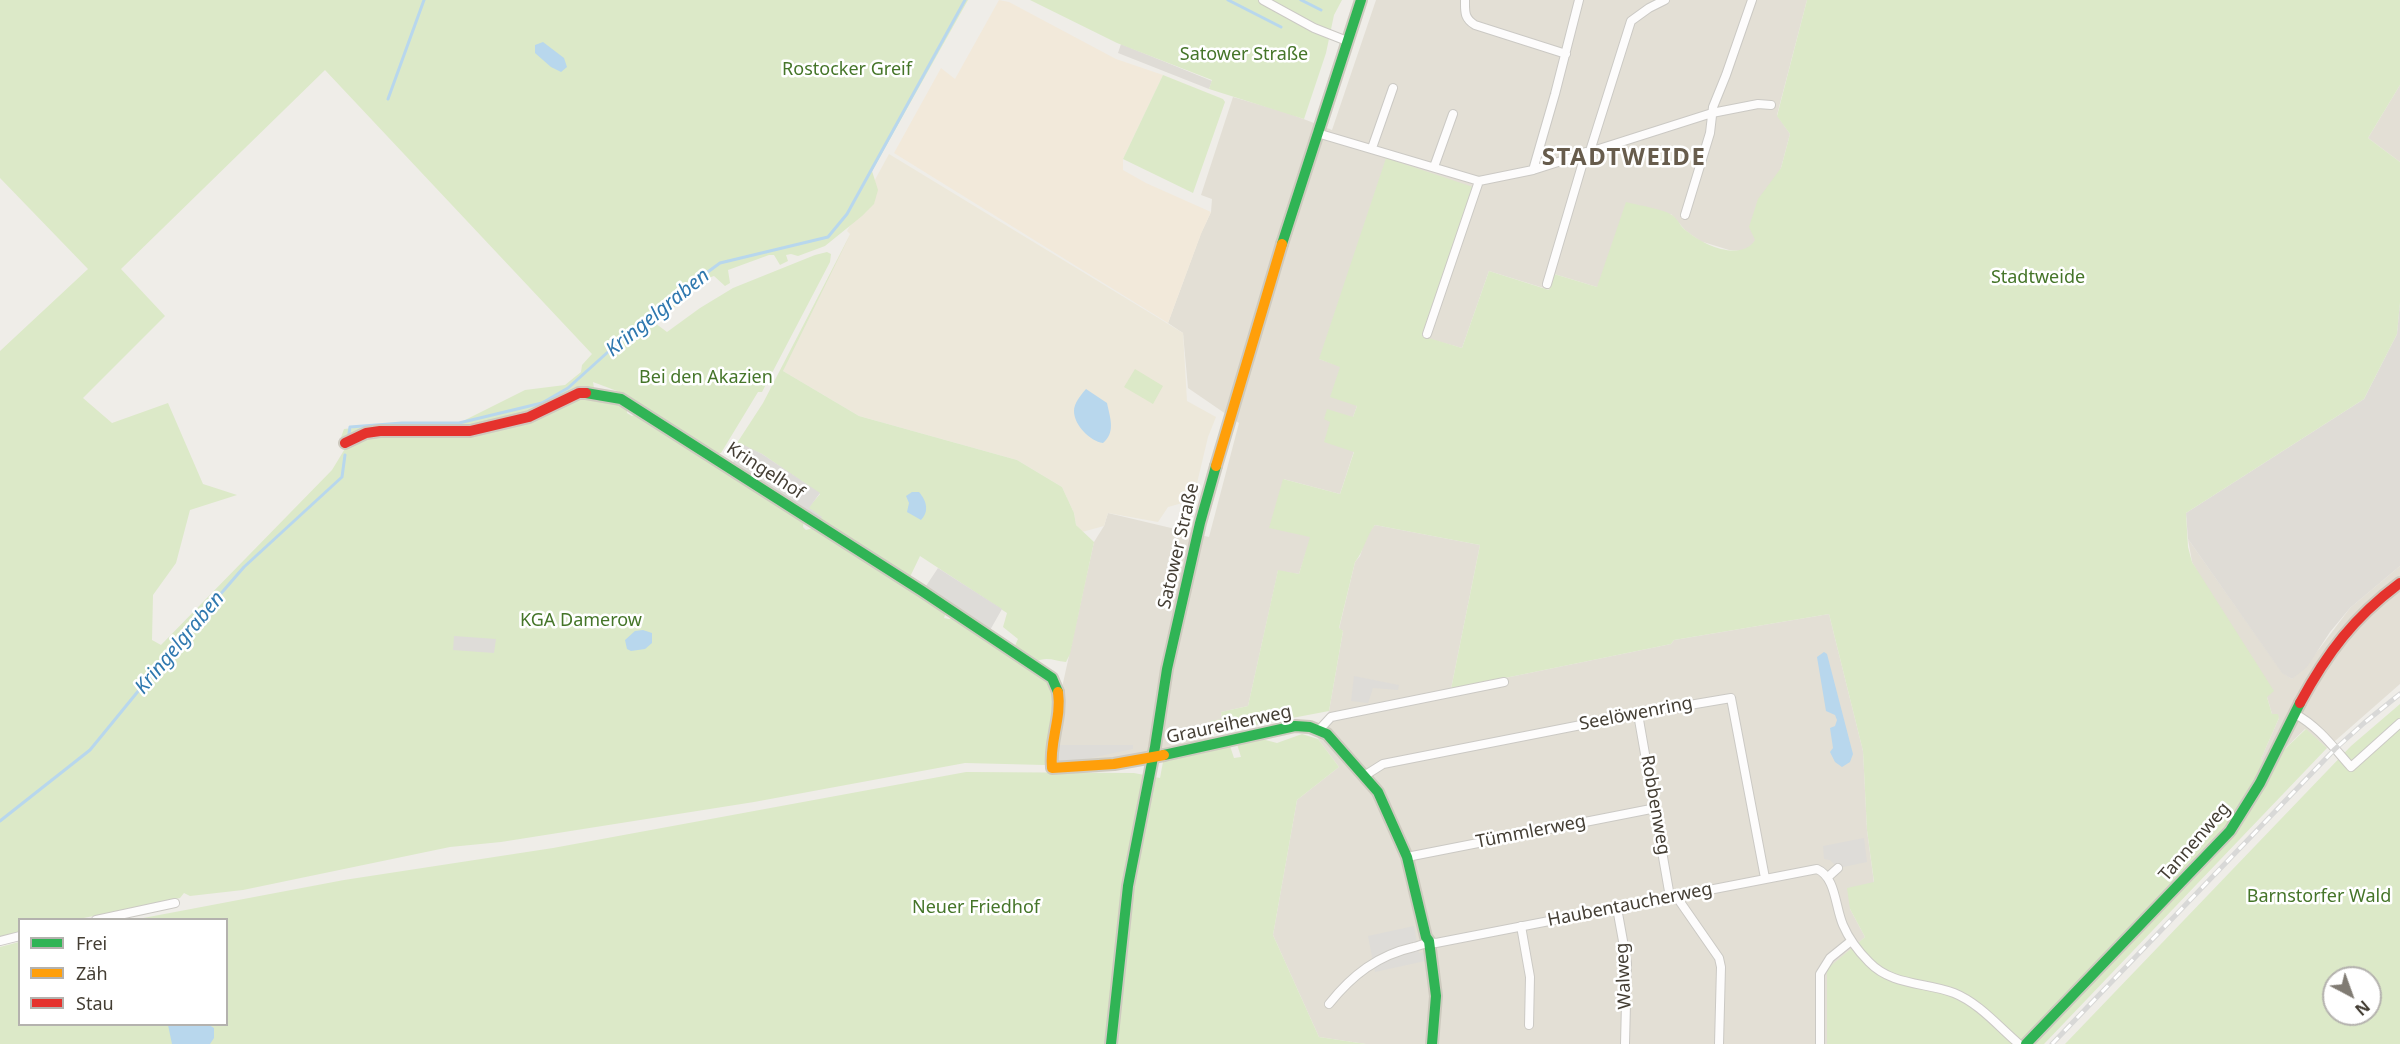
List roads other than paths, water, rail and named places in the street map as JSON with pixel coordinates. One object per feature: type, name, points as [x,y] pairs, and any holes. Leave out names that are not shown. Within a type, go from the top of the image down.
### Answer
[{"type":"street","points":[[1263,0],[1314,28],[1347,41]]},
{"type":"street","name":"Satower Straße","points":[[1111,1044],[1128,886],[1153,758],[1166,674],[1208,492],[1263,298],[1361,0]]},
{"type":"street","points":[[1465,0],[1465,16],[1475,25],[1566,54]]},
{"type":"street","points":[[1533,170],[1579,0]]},
{"type":"street","points":[[1547,284],[1631,21],[1665,0]]},
{"type":"street","points":[[1685,215],[1710,133],[1713,107],[1752,0]]},
{"type":"street","points":[[1372,148],[1393,88]]},
{"type":"street","points":[[1317,133],[1479,181],[1533,170],[1712,113],[1758,104],[1771,105]]},
{"type":"street","points":[[1434,167],[1453,114]]},
{"type":"street","points":[[1427,334],[1479,181]]},
{"type":"street","name":"Kringelhof","points":[[345,443],[366,433],[470,431],[491,427],[529,417],[579,393],[594,393],[621,399],[922,591],[1052,678],[1056,684],[1059,706],[1050,749],[1052,768]]},
{"type":"street","name":"Tannenweg","points":[[2026,1044],[2230,831],[2249,804],[2295,714],[2340,637],[2365,611],[2400,583]]},
{"type":"street","points":[[1319,730],[1331,717],[1504,682]]},
{"type":"street","name":"Seelöwenring","points":[[1364,776],[1383,764],[1731,698],[1765,878]]},
{"type":"street","name":"Robbenweg","points":[[1638,714],[1673,896]]},
{"type":"street","points":[[2295,714],[2307,720],[2317,729],[2351,768],[2400,723]]},
{"type":"street","name":"Graureiherweg","points":[[1052,768],[1095,767],[1153,758],[1295,726],[1319,730],[1333,740],[1384,803],[1407,857],[1426,937],[1429,941],[1436,996],[1432,1044]]},
{"type":"street","name":"Tümmlerweg","points":[[1407,857],[1656,808]]},
{"type":"street","points":[[1838,868],[1828,877],[1843,924],[1851,941],[1872,965],[1897,980],[1940,988],[1971,1002],[2019,1044]]},
{"type":"street","name":"Haubentaucherweg","points":[[1329,1004],[1353,976],[1370,965],[1399,950],[1429,941],[1436,943],[1817,869],[1828,877]]},
{"type":"street","points":[[1673,896],[1719,958],[1721,967],[1719,1044]]},
{"type":"street","points":[[105,918],[175,903]]},
{"type":"street","name":"Walweg","points":[[1617,908],[1627,963],[1625,1044]]},
{"type":"street","points":[[1521,926],[1530,977],[1529,1025]]},
{"type":"street","points":[[0,941],[18,936]]},
{"type":"street","points":[[1820,1044],[1820,974],[1830,958],[1851,941]]},
{"type":"water","points":[[543,42],[564,58],[567,67],[561,72],[551,67],[535,53],[535,45]]},
{"type":"water","points":[[1086,389],[1107,403],[1111,429],[1103,443],[1093,439],[1084,431],[1075,416],[1075,405]]},
{"type":"water","points":[[912,492],[919,492],[924,498],[926,509],[921,520],[907,512],[909,503],[906,496]]},
{"type":"water","points":[[643,630],[652,633],[652,643],[645,649],[631,651],[627,649],[625,640],[635,631]]},
{"type":"water","points":[[1824,652],[1827,654],[1853,754],[1850,762],[1842,767],[1835,762],[1830,752],[1833,748],[1830,728],[1835,726],[1837,720],[1835,715],[1826,711],[1817,657]]},
{"type":"water","points":[[168,1026],[211,1026],[214,1028],[214,1038],[210,1044],[172,1044]]},
{"type":"waterway","points":[[388,99],[424,0]]},
{"type":"waterway","name":"Kringelgraben","points":[[348,440],[350,427],[402,423],[459,423],[542,403],[568,388],[649,315],[720,263],[828,237],[847,214],[965,0]]},
{"type":"waterway","points":[[1228,0],[1281,27]]},
{"type":"waterway","points":[[1301,0],[1321,10]]},
{"type":"waterway","name":"Kringelgraben","points":[[0,821],[90,750],[244,567],[342,477],[345,455]]},
{"type":"railway","points":[[2052,1044],[2335,749],[2400,694]]},
{"type":"district","name":"STADTWEIDE","points":[[1624,158]]},
{"type":"park label","name":"Rostocker Greif","points":[[847,70]]},
{"type":"park label","name":"Stadtweide","points":[[2038,278]]},
{"type":"park label","name":"Bei den Akazien","points":[[706,378]]},
{"type":"park label","name":"KGA Damerow","points":[[581,621]]},
{"type":"park label","name":"Barnstorfer Wald","points":[[2319,897]]},
{"type":"park label","name":"Neuer Friedhof","points":[[976,908]]}]
